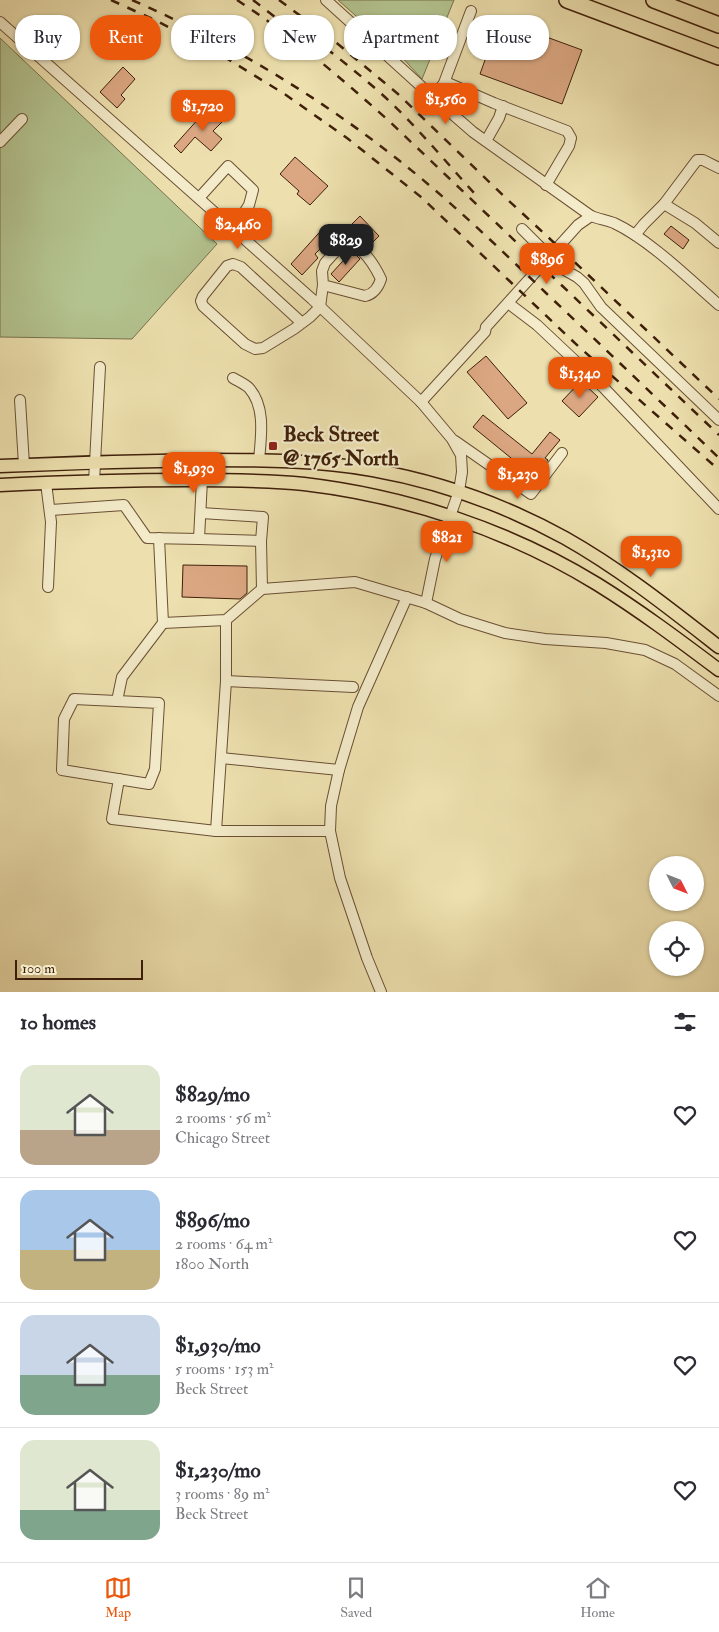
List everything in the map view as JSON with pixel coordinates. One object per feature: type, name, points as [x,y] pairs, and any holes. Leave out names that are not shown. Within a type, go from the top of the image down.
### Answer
[{"type":"highway","points":[[568,0],[719,57]]},
{"type":"highway","points":[[654,0],[719,25]]},
{"type":"main road","points":[[0,466],[259,460],[319,462],[404,476],[459,491],[520,516],[564,538],[594,555],[654,597],[719,647]]},
{"type":"main road","points":[[0,485],[202,480],[272,482],[320,487],[376,497],[451,518],[531,549],[595,583],[659,625],[719,670]]},
{"type":"street","points":[[326,0],[434,98],[486,141],[591,216],[614,224],[635,235],[719,305]]},
{"type":"street","points":[[434,98],[444,83],[471,11]]},
{"type":"street","points":[[0,22],[320,307],[421,402],[452,439],[461,455],[462,472],[459,491],[451,518],[435,559],[426,604]]},
{"type":"street","points":[[444,83],[566,131],[570,138],[567,151],[546,185]]},
{"type":"street","points":[[486,141],[499,118],[503,106]]},
{"type":"street","points":[[0,142],[22,119]]},
{"type":"street","points":[[635,235],[664,204],[697,160],[703,160],[719,168]]},
{"type":"street","points":[[199,198],[228,166],[253,190],[249,206],[230,226]]},
{"type":"street","points":[[664,204],[694,222],[719,243]]},
{"type":"street","points":[[485,332],[486,327],[551,259],[582,230],[591,216]]},
{"type":"street","points":[[522,229],[561,268],[584,283],[601,307],[719,420]]},
{"type":"street","points":[[302,324],[241,267],[233,264],[227,266],[203,296],[201,302],[203,306],[245,344],[255,349],[263,348],[302,324],[320,307],[323,285],[322,271],[325,263],[344,242],[350,241],[360,248],[381,279],[378,287],[372,294],[365,296],[323,285]]},
{"type":"street","points":[[421,402],[485,332],[490,330],[512,306],[551,259]]},
{"type":"street","points":[[512,306],[537,324],[604,388],[719,509]]},
{"type":"street","points":[[94,482],[100,367]]},
{"type":"street","points":[[233,378],[249,387],[259,402],[261,427],[259,460]]},
{"type":"street","points":[[20,400],[24,465]]},
{"type":"street","points":[[452,439],[531,494],[562,453]]},
{"type":"street","points":[[198,539],[203,460]]},
{"type":"street","points":[[46,483],[51,510],[48,587]]},
{"type":"street","points":[[51,510],[124,505],[147,538],[261,541]]},
{"type":"street","points":[[201,514],[263,517],[261,541],[262,589]]},
{"type":"street","points":[[117,701],[122,677],[163,623],[159,538]]},
{"type":"street","points":[[163,623],[226,620],[262,589],[355,582],[407,597],[460,619],[505,632],[545,639],[606,643],[645,650],[675,664],[719,696]]},
{"type":"street","points":[[381,992],[367,958],[340,878],[330,831],[331,806],[339,770],[358,708],[407,597]]},
{"type":"street","points":[[216,831],[226,681],[226,620]]},
{"type":"street","points":[[226,681],[353,687]]},
{"type":"street","points":[[74,699],[159,703],[155,769],[149,784],[119,779],[62,770],[64,719],[74,699]]},
{"type":"street","points":[[221,758],[339,770]]},
{"type":"street","points":[[119,779],[112,819],[216,831],[330,831]]},
{"type":"green space","points":[[338,0],[454,0],[448,15],[355,15]]},
{"type":"green space","points":[[0,38],[15,52],[15,60],[23,60],[217,244],[132,339],[0,337]]},
{"type":"green space","points":[[405,60],[430,60],[422,79]]},
{"type":"building","points":[[549,38],[582,50],[562,104],[480,74],[485,60],[549,60]]},
{"type":"building","points":[[123,67],[135,79],[121,95],[125,99],[117,108],[100,92]]},
{"type":"building","points":[[209,107],[224,120],[213,131],[222,139],[211,151],[195,137],[181,153],[174,146]]},
{"type":"building","points":[[295,157],[328,186],[310,205],[297,194],[299,191],[280,174]]},
{"type":"building","points":[[360,216],[379,236],[369,246],[350,226]]},
{"type":"building","points":[[326,225],[335,234],[315,254],[318,258],[302,275],[291,264]]},
{"type":"building","points":[[671,226],[689,240],[683,249],[664,234]]},
{"type":"building","points":[[352,251],[360,259],[339,282],[331,274]]},
{"type":"building","points":[[486,356],[527,403],[508,419],[467,372]]},
{"type":"building","points":[[581,381],[598,397],[579,417],[562,401]]},
{"type":"building","points":[[483,415],[532,454],[550,432],[560,440],[545,458],[548,460],[537,475],[524,465],[522,467],[473,427]]},
{"type":"building","points":[[183,565],[247,566],[247,593],[240,599],[182,597]]},
{"type":"railway","points":[[111,0],[159,22],[223,56],[286,95],[347,138],[421,197],[578,346],[719,470]]},
{"type":"railway","points":[[132,0],[204,35],[275,74],[309,95],[374,141],[478,228],[719,458]]},
{"type":"railway","points":[[237,0],[315,58],[389,121],[719,435]]},
{"type":"railway","points":[[253,0],[272,15]]},
{"type":"railway","points":[[279,0],[333,40],[398,94],[719,399]]},
{"type":"railway","points":[[334,54],[398,109],[475,194]]},
{"type":"place","name":"Beck Street @ 1765 North","points":[[273,446]]}]
